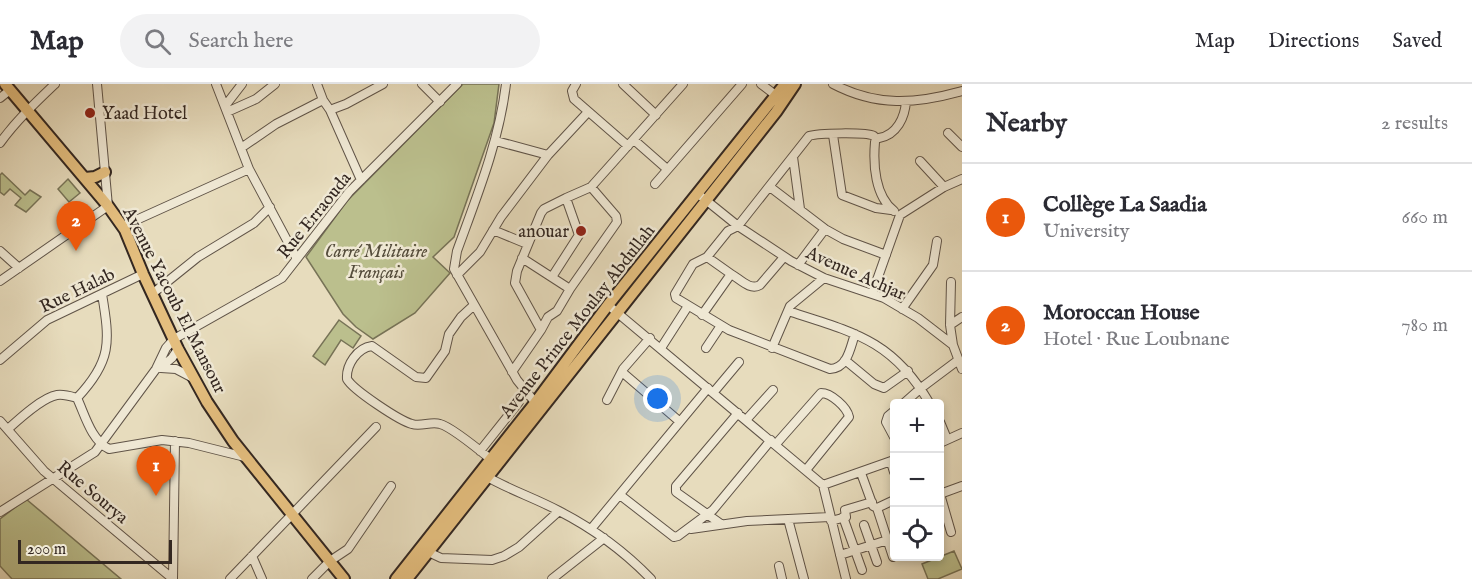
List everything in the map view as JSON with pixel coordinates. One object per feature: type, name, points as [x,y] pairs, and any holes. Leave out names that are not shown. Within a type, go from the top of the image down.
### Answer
[{"type":"main road","name":"Avenue Prince Moulay Abdullah","points":[[781,99],[785,84]]},
{"type":"main road","name":"Avenue Prince Moulay Abdullah","points":[[538,406],[608,304],[795,84]]},
{"type":"main road","name":"Avenue Yacoub El Mansour","points":[[8,87],[123,226],[176,344],[233,441],[344,579]]},
{"type":"main road","points":[[85,178],[95,177],[105,172]]},
{"type":"main road","name":"Avenue Prince Moulay Abdullah","points":[[396,579],[424,550],[538,406],[618,312],[701,196]]},
{"type":"main road","name":"Avenue Prince Moulay Abdullah","points":[[407,579],[424,550]]},
{"type":"street","points":[[0,143],[16,121],[55,84]]},
{"type":"street","points":[[0,281],[74,232],[108,206],[97,84]]},
{"type":"street","points":[[216,84],[249,169],[297,260]]},
{"type":"street","points":[[226,109],[242,84]]},
{"type":"street","points":[[226,109],[256,99],[274,84]]},
{"type":"street","points":[[317,84],[361,180]]},
{"type":"street","points":[[330,110],[383,84]]},
{"type":"street","points":[[422,84],[440,102]]},
{"type":"street","name":"Rue Erraouda","points":[[176,344],[274,283],[289,271],[340,203],[457,84]]},
{"type":"street","points":[[506,84],[496,141],[457,251],[454,269],[512,372],[538,406]]},
{"type":"street","points":[[576,84],[572,91],[573,97],[628,146]]},
{"type":"street","points":[[623,84],[656,115]]},
{"type":"street","points":[[541,330],[515,283],[527,244],[544,209],[591,187],[682,84]]},
{"type":"street","points":[[654,184],[742,84]]},
{"type":"street","points":[[761,84],[781,99]]},
{"type":"street","points":[[833,84],[868,99],[906,101],[927,99],[962,90]]},
{"type":"street","points":[[0,98],[8,87]]},
{"type":"street","points":[[241,148],[281,120],[323,100]]},
{"type":"street","points":[[855,334],[841,367],[830,369],[720,327],[676,298],[675,292],[693,264],[707,257],[728,231],[738,226],[808,136],[862,133],[876,139],[885,137],[901,122],[906,101]]},
{"type":"street","points":[[457,275],[480,252],[493,230],[548,155],[588,112]]},
{"type":"street","points":[[948,133],[962,147]]},
{"type":"street","points":[[833,135],[842,195],[900,215]]},
{"type":"street","points":[[876,139],[878,187],[891,210]]},
{"type":"street","points":[[634,140],[667,169]]},
{"type":"street","points":[[496,141],[548,155]]},
{"type":"street","points":[[793,157],[800,209]]},
{"type":"street","points":[[920,161],[944,187]]},
{"type":"street","points":[[123,226],[249,169]]},
{"type":"street","points":[[872,294],[900,215],[944,187],[962,179]]},
{"type":"street","points":[[512,372],[548,317],[557,311],[617,222],[616,216],[591,187]]},
{"type":"street","points":[[770,187],[825,229],[843,239],[886,255]]},
{"type":"street","name":"Avenue Achjar","points":[[701,196],[738,226],[784,257],[824,278],[884,298],[918,318],[956,348]]},
{"type":"street","points":[[552,277],[579,235],[566,198]]},
{"type":"street","points":[[152,294],[198,256],[254,223],[270,207]]},
{"type":"street","points":[[798,264],[825,229]]},
{"type":"street","points":[[493,230],[527,244]]},
{"type":"street","points":[[902,309],[933,265],[937,242]]},
{"type":"street","points":[[0,251],[19,268]]},
{"type":"street","points":[[707,257],[751,287],[756,288],[784,257]]},
{"type":"street","points":[[522,258],[570,289]]},
{"type":"street","name":"Rue Halab","points":[[0,360],[47,320],[143,274]]},
{"type":"street","points":[[702,315],[731,274]]},
{"type":"street","points":[[772,348],[788,311],[795,302],[824,278]]},
{"type":"street","points":[[951,282],[950,325],[957,361],[962,369]]},
{"type":"street","points":[[77,398],[99,372],[105,356],[108,330],[102,294]]},
{"type":"street","points":[[608,304],[823,485],[846,579]]},
{"type":"street","points":[[474,305],[449,334],[445,351],[426,378],[416,377],[376,348],[369,346],[362,349],[350,364],[347,380],[354,388],[404,421],[418,425],[440,424],[494,462]]},
{"type":"street","points":[[661,348],[688,306]]},
{"type":"street","points":[[788,311],[867,339],[891,354],[908,371],[927,399]]},
{"type":"street","points":[[950,325],[962,317]]},
{"type":"street","points":[[706,348],[720,327]]},
{"type":"street","points":[[607,400],[622,372],[650,338]]},
{"type":"street","points":[[0,512],[95,452],[158,368],[166,348],[176,344]]},
{"type":"street","points":[[845,360],[874,384],[884,388],[908,371]]},
{"type":"street","points":[[909,399],[957,361]]},
{"type":"street","points":[[591,529],[679,421],[739,362]]},
{"type":"street","points":[[158,368],[176,369],[194,378]]},
{"type":"street","points":[[622,372],[679,421]]},
{"type":"street","points":[[746,420],[773,390]]},
{"type":"street","points":[[691,529],[707,515],[821,393],[825,393],[847,410],[849,417],[806,470]]},
{"type":"street","points":[[8,429],[52,396],[65,395],[77,398]]},
{"type":"street","points":[[77,398],[101,445],[113,449],[147,442],[175,441],[247,458]]},
{"type":"street","points":[[480,451],[519,402]]},
{"type":"street","points":[[721,524],[676,492],[676,486],[738,413]]},
{"type":"street","points":[[890,416],[886,424],[890,430]]},
{"type":"street","name":"Rue Sourya","points":[[0,421],[54,479],[173,579]]},
{"type":"street","points":[[230,579],[376,427]]},
{"type":"street","points":[[944,441],[962,433]]},
{"type":"street","points":[[173,579],[175,441]]},
{"type":"street","points":[[823,485],[890,462]]},
{"type":"street","points":[[861,473],[890,537]]},
{"type":"street","points":[[484,474],[591,529],[631,559],[651,579]]},
{"type":"street","points":[[312,579],[330,561],[348,549],[391,486]]},
{"type":"street","points":[[944,493],[961,489]]},
{"type":"street","points":[[620,495],[674,537],[691,529],[721,524],[846,517],[844,510],[890,501]]},
{"type":"street","points":[[944,507],[951,532]]},
{"type":"street","points":[[424,550],[441,558],[492,560],[504,556],[530,539],[559,511]]},
{"type":"street","points":[[843,517],[862,570]]},
{"type":"street","points":[[788,519],[804,579]]},
{"type":"street","points":[[864,525],[877,562]]},
{"type":"street","points":[[552,579],[604,538]]},
{"type":"street","points":[[840,555],[890,539]]},
{"type":"street","points":[[252,556],[262,579]]},
{"type":"street","points":[[779,566],[782,579]]},
{"type":"green space","name":"Carré Militaire Français","points":[[463,84],[499,84],[494,123],[454,237],[433,257],[450,273],[415,313],[373,339],[343,314],[306,257],[347,201]]},
{"type":"green space","points":[[2,173],[25,195],[30,190],[41,197],[26,212],[15,205],[21,198],[10,189],[4,195],[0,192]]},
{"type":"green space","points":[[68,179],[80,193],[69,202],[58,189]]},
{"type":"green space","points":[[339,320],[361,336],[353,348],[341,340],[325,365],[313,356]]},
{"type":"green space","points":[[26,499],[121,579],[12,579],[0,566],[0,519]]},
{"type":"green space","points":[[954,551],[962,569],[938,579],[928,579],[922,564],[929,561],[944,561],[944,555]]},
{"type":"place","name":"Yaad Hotel","points":[[90,113]]},
{"type":"place","name":"anouar","points":[[581,231]]},
{"type":"place","name":"Moroccan House","points":[[76,251]]},
{"type":"place","name":"Collège La Saadia","points":[[156,496]]}]
